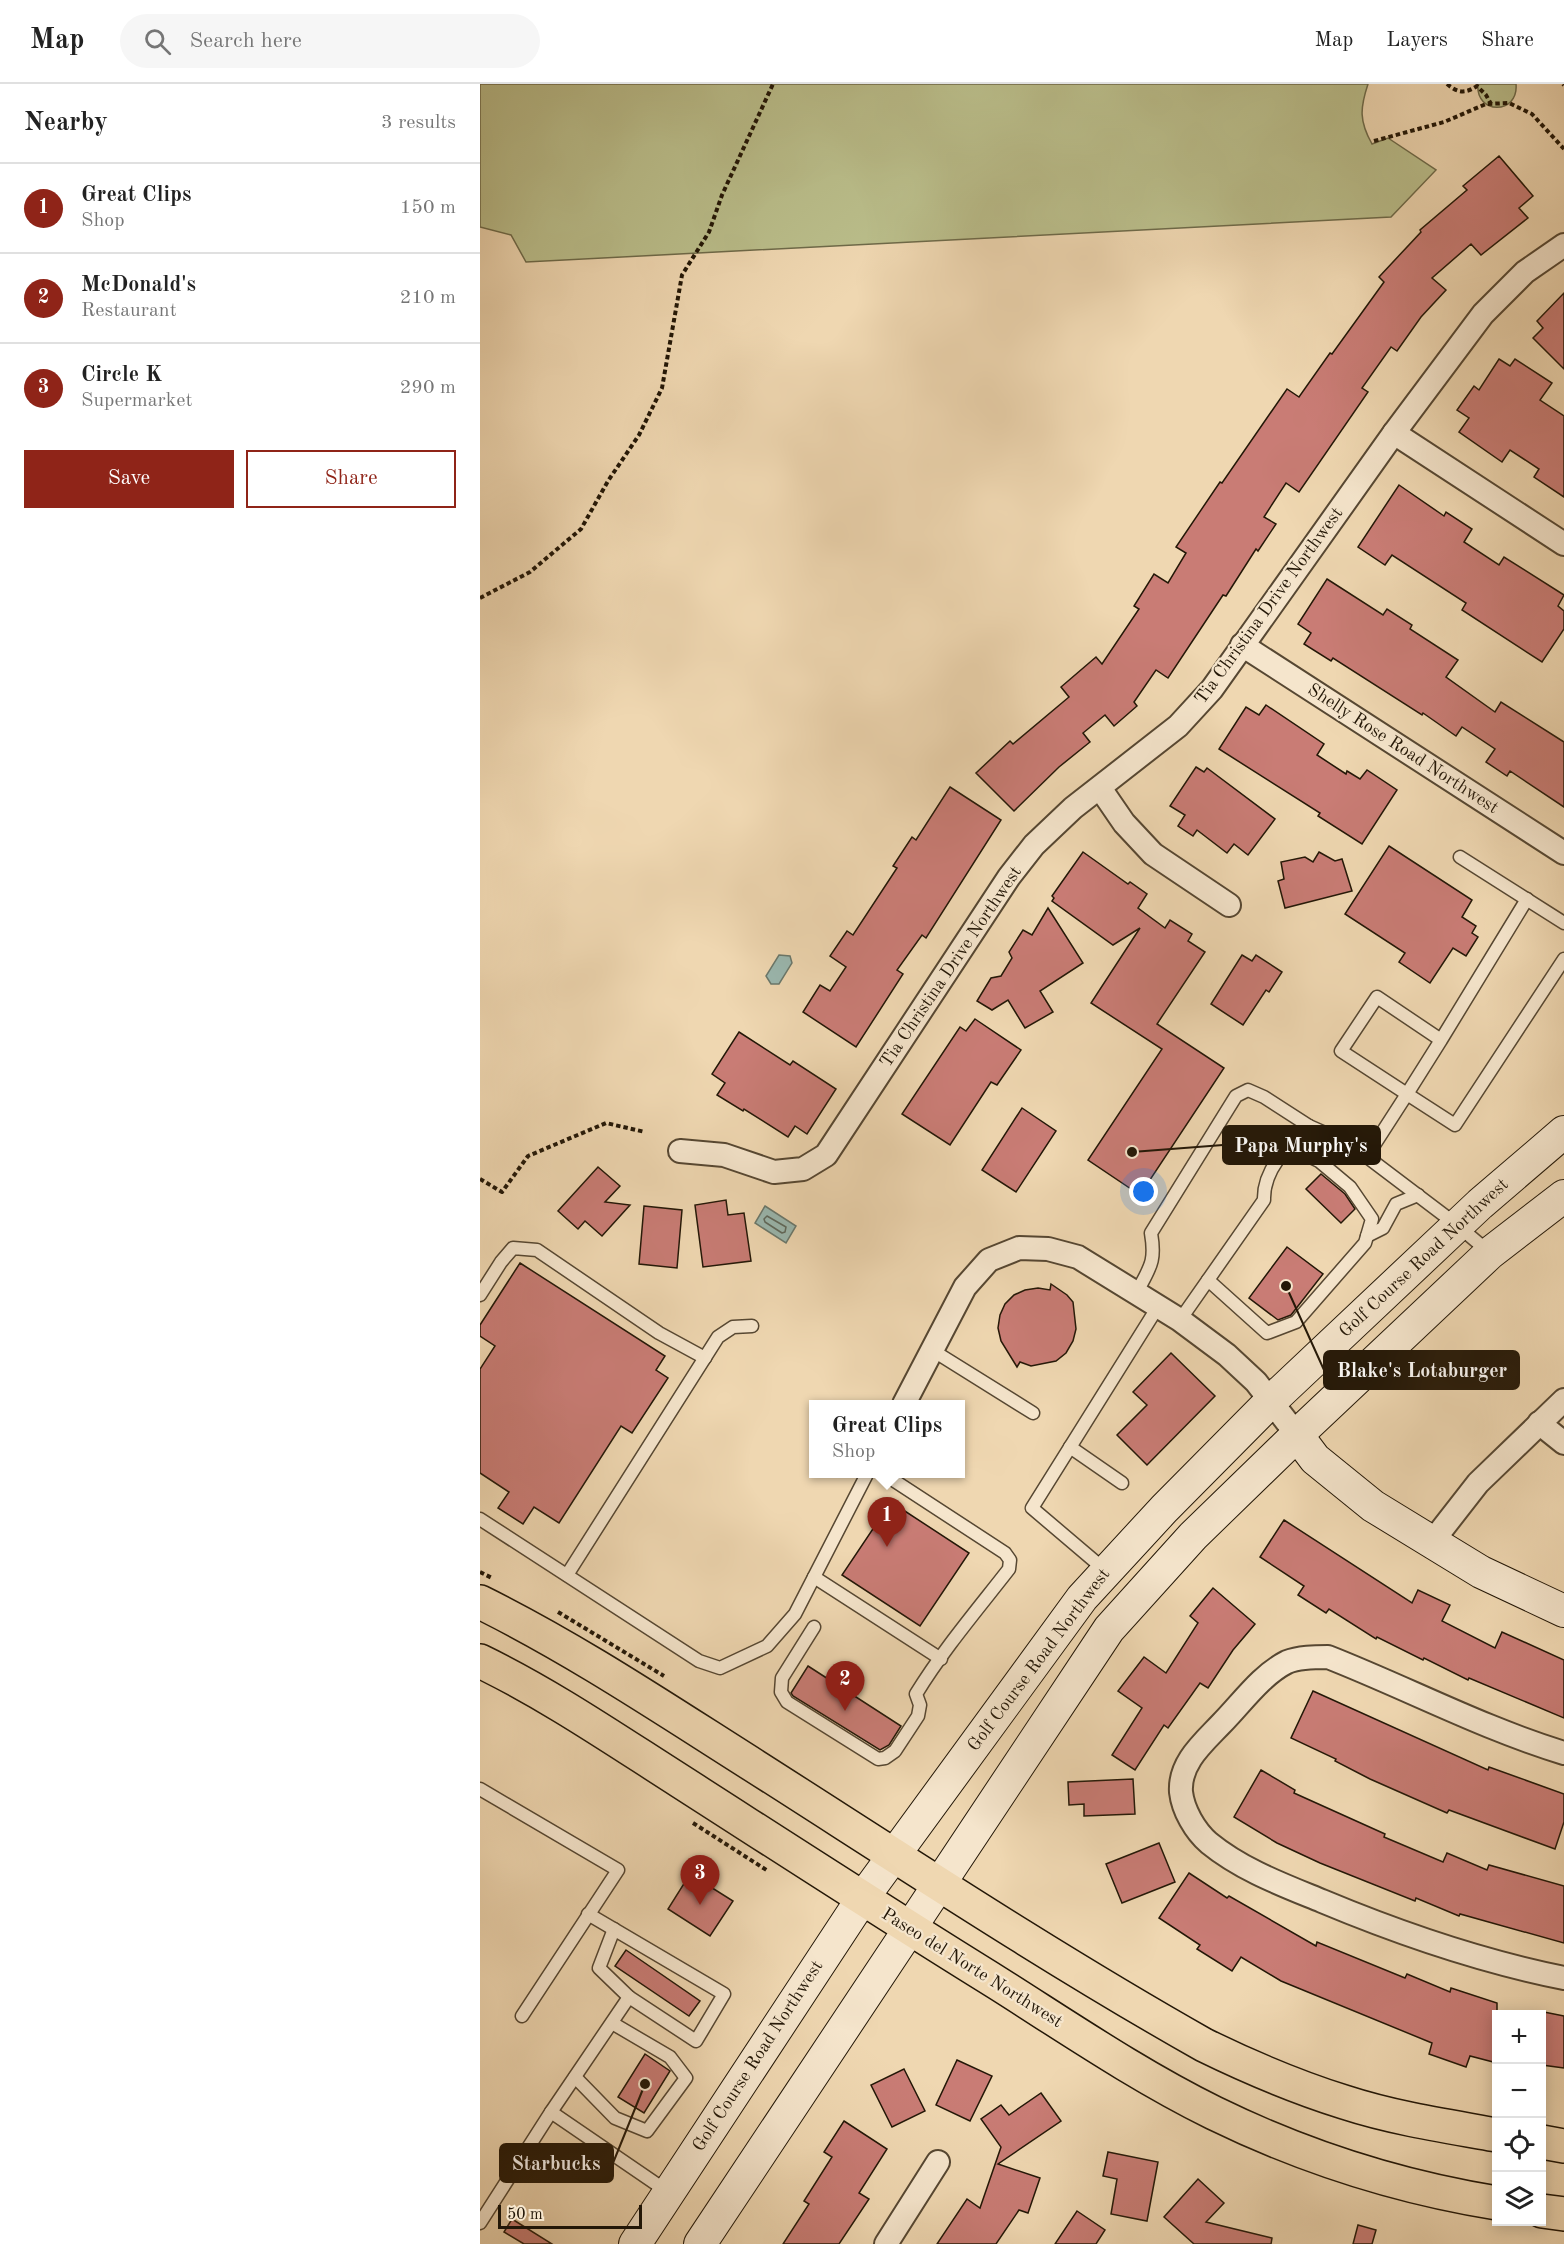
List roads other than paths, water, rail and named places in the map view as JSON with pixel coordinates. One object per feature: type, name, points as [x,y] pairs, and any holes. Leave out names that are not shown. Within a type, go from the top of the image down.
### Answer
[{"type":"main road","name":"Golf Course Road Northwest","points":[[635,2244],[862,1899],[1082,1598],[1164,1509],[1270,1402],[1457,1225],[1564,1132]]},
{"type":"main road","name":"Golf Course Road Northwest","points":[[699,2244],[1109,1629],[1193,1536],[1297,1435],[1490,1253],[1564,1196]]},
{"type":"main road","points":[[1297,1435],[1316,1459],[1373,1506],[1481,1572],[1564,1611]]},
{"type":"main road","points":[[480,1602],[590,1661],[939,1884],[1204,2045],[1250,2067],[1345,2103],[1446,2127],[1492,2134]]},
{"type":"main road","name":"Paseo del Norte Northwest","points":[[480,1661],[571,1711],[862,1899],[1160,2085],[1242,2127],[1305,2153],[1379,2178],[1492,2202]]},
{"type":"main road","points":[[1546,2143],[1564,2146]]},
{"type":"main road","points":[[1546,2212],[1564,2214]]},
{"type":"street","name":"Tia Christina Drive Northwest","points":[[680,1151],[724,1155],[774,1172],[803,1169],[826,1155],[1009,877],[1034,845],[1073,808],[1178,726],[1212,689],[1394,433],[1483,314],[1525,272],[1564,245]]},
{"type":"street","points":[[1394,433],[1564,544]]},
{"type":"street","name":"Shelly Rose Road Northwest","points":[[1242,645],[1564,853]]},
{"type":"street","points":[[1100,788],[1124,823],[1153,854],[1229,905]]},
{"type":"street","points":[[906,1400],[965,1287],[989,1260],[1019,1248],[1048,1249],[1078,1257],[1159,1305],[1227,1355],[1256,1382],[1297,1435]]},
{"type":"street","points":[[1432,1542],[1478,1483],[1564,1400]]},
{"type":"street","points":[[1539,1423],[1564,1443]]},
{"type":"street","points":[[1564,1753],[1483,1724],[1328,1657],[1312,1657],[1289,1661],[1270,1674],[1195,1751],[1183,1772],[1181,1791],[1185,1811],[1207,1841],[1231,1859],[1276,1883],[1422,1941],[1513,1967],[1564,1978]]},
{"type":"street","points":[[886,2244],[938,2162]]},
{"type":"lane","points":[[1460,857],[1564,922]]},
{"type":"lane","points":[[1367,1156],[1442,1040],[1527,899]]},
{"type":"lane","points":[[1442,1040],[1377,997],[1341,1051],[1455,1125],[1564,959]]},
{"type":"lane","points":[[1137,1292],[1151,1264],[1154,1251],[1151,1233],[1236,1096],[1248,1090],[1309,1126],[1350,1144],[1457,1225],[1490,1253]]},
{"type":"lane","points":[[1180,1320],[1264,1200],[1263,1187],[1282,1153],[1309,1126]]},
{"type":"lane","points":[[1208,1280],[1267,1333],[1296,1322],[1365,1243],[1372,1219],[1350,1187],[1319,1161],[1288,1146]]},
{"type":"lane","points":[[1367,1236],[1383,1228],[1396,1204],[1418,1195]]},
{"type":"lane","points":[[480,1294],[513,1248],[537,1250],[659,1333],[705,1358]]},
{"type":"lane","points":[[1106,1572],[1032,1508],[1159,1305]]},
{"type":"lane","points":[[567,1575],[718,1337],[733,1327],[752,1326]]},
{"type":"lane","points":[[932,1350],[1033,1413]]},
{"type":"lane","points":[[1070,1447],[1122,1483]]},
{"type":"lane","points":[[480,1519],[699,1661],[720,1668],[767,1646],[795,1614],[864,1478]]},
{"type":"lane","points":[[814,1627],[782,1678],[780,1692],[787,1702],[878,1759],[885,1758],[895,1751],[918,1716],[920,1705],[916,1694],[958,1633],[1009,1569],[1010,1560],[1005,1553],[989,1541],[892,1478]]},
{"type":"lane","points":[[814,1577],[941,1659]]},
{"type":"lane","points":[[480,1789],[618,1870],[522,2016]]},
{"type":"lane","points":[[588,1914],[614,1929],[724,1994],[696,2042],[629,1997],[599,1968],[614,1929]]},
{"type":"lane","points":[[480,2223],[551,2112],[629,1997]]},
{"type":"lane","points":[[575,2077],[615,2118],[647,2131],[686,2078],[670,2057],[612,2023]]},
{"type":"lane","points":[[551,2112],[668,2192]]},
{"type":"water","points":[[779,955],[790,956],[792,963],[779,984],[771,984],[766,976]]},
{"type":"water","points":[[765,1206],[796,1226],[786,1243],[755,1223]]},
{"type":"place","name":"Papa Murphy's","points":[[1132,1152]]},
{"type":"place","name":"Blake's Lotaburger","points":[[1286,1286]]},
{"type":"place","name":"Great Clips","points":[[887,1547]]},
{"type":"place","name":"McDonald's","points":[[845,1711]]},
{"type":"place","name":"Circle K","points":[[700,1905]]},
{"type":"place","name":"Starbucks","points":[[645,2084]]}]
